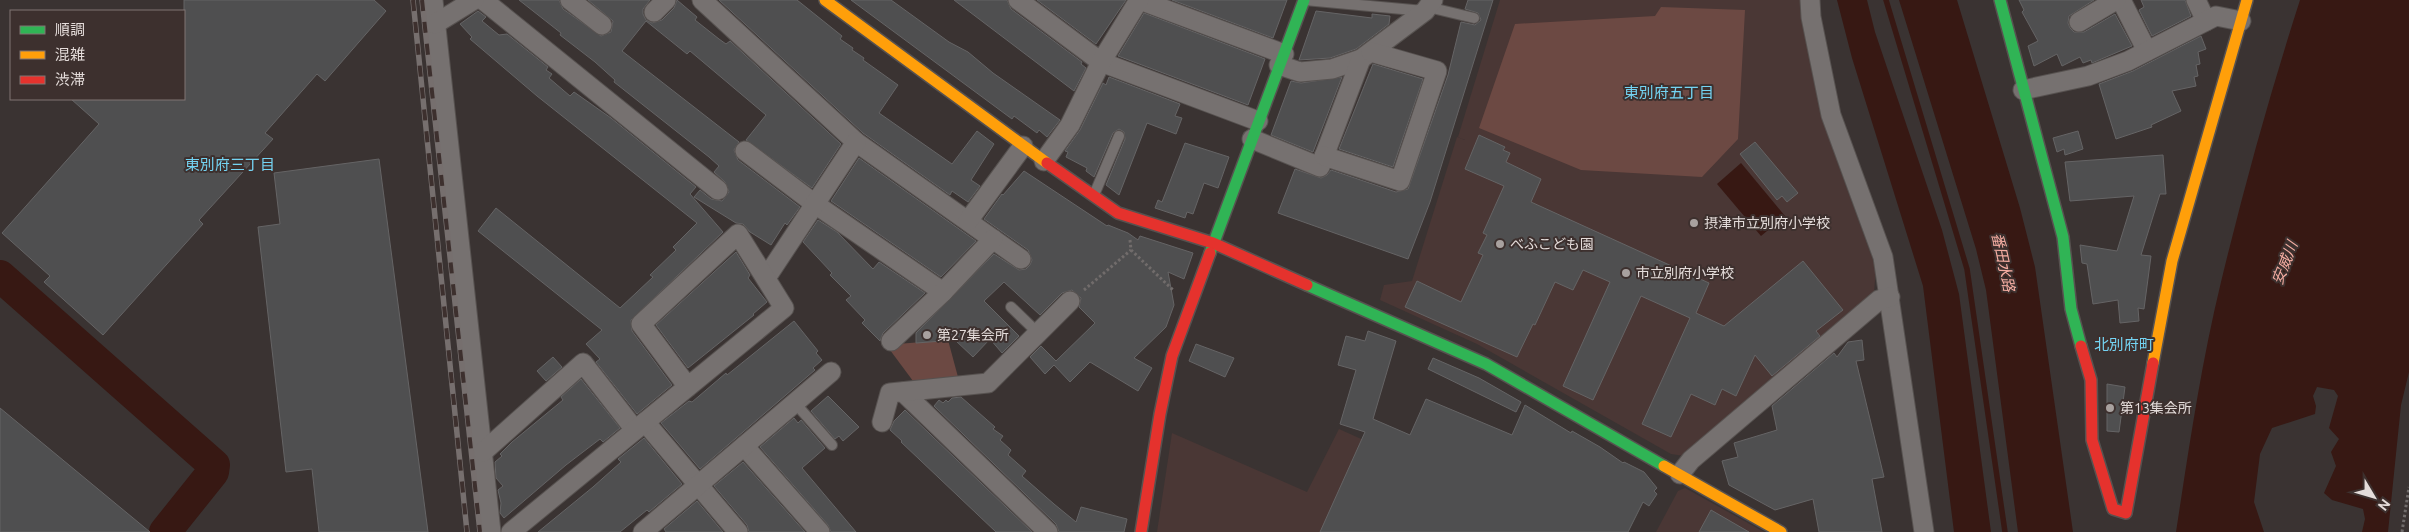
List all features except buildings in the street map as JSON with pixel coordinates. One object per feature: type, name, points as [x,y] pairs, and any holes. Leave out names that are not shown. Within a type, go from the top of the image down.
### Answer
[{"type":"street","points":[[433,0],[492,532]]},
{"type":"street","points":[[435,24],[474,0]]},
{"type":"street","points":[[483,0],[718,190]]},
{"type":"street","points":[[570,0],[602,25]]},
{"type":"street","points":[[702,0],[856,142],[1021,259]]},
{"type":"street","points":[[825,0],[1023,146],[1118,213],[1213,243],[1486,364],[1781,532]]},
{"type":"street","points":[[1018,0],[1101,62],[1258,121]]},
{"type":"street","points":[[1044,161],[1070,126],[1101,62],[1139,0],[1282,59],[1300,72],[1332,69],[1366,55],[1429,6]]},
{"type":"street","points":[[1141,532],[1160,414],[1172,356],[1304,0]]},
{"type":"street","points":[[1810,0],[1811,17],[1831,115],[1882,257],[1890,297],[1924,532]]},
{"type":"street","points":[[2000,0],[2063,237],[2071,309],[2091,380],[2092,440],[2113,509],[2126,513],[2172,261],[2248,0]]},
{"type":"street","points":[[2079,22],[2116,0]]},
{"type":"street","points":[[2121,0],[2147,51]]},
{"type":"street","points":[[2196,0],[2214,12],[2241,21]]},
{"type":"street","points":[[2023,90],[2088,76],[2147,51],[2214,12]]},
{"type":"street","points":[[1324,156],[1400,181],[1437,71],[1366,55]]},
{"type":"street","points":[[1252,139],[1320,167],[1366,55]]},
{"type":"street","points":[[766,278],[856,142]]},
{"type":"street","points":[[968,221],[1023,146]]},
{"type":"street","points":[[745,151],[815,204],[943,292]]},
{"type":"street","points":[[511,532],[688,387],[784,308],[738,234],[641,324],[688,387]]},
{"type":"street","points":[[891,341],[943,292],[993,239]]},
{"type":"street","points":[[1680,474],[1698,454],[1879,300],[1890,297]]},
{"type":"street","points":[[882,422],[890,393],[988,383],[1070,301]]},
{"type":"street","points":[[482,452],[583,363],[698,486],[738,532]]},
{"type":"street","points":[[650,530],[698,486],[831,372]]},
{"type":"street","points":[[903,392],[1048,532]]},
{"type":"street","points":[[744,446],[820,532]]},
{"type":"lane","points":[[1304,0],[1429,6],[1474,18]]},
{"type":"lane","points":[[1094,196],[1119,136]]},
{"type":"lane","points":[[1010,307],[1038,334]]},
{"type":"lane","points":[[795,403],[832,445]]},
{"type":"path","points":[[1130,216],[1131,250],[1190,306]]},
{"type":"path","points":[[1070,301],[1131,250]]},
{"type":"path","points":[[2402,532],[2409,487]]},
{"type":"shaded area","name":"摂津市立別府小学校","points":[[1500,0],[1801,0],[1807,39],[1838,164],[1876,268],[1874,292],[1684,456],[1671,454],[1477,344],[1380,300],[1384,285],[1412,281],[1457,137],[1465,140],[1458,137]]},
{"type":"shaded area","points":[[1661,7],[1745,10],[1738,139],[1702,177],[1581,170],[1479,128],[1515,24],[1655,16]]},
{"type":"shaded area","points":[[948,340],[958,377],[913,381],[890,350],[897,344]]},
{"type":"shaded area","points":[[1339,429],[1569,532],[1157,532],[1172,433],[1307,492]]},
{"type":"shaded area","points":[[1685,488],[1764,532],[1656,532],[1678,491]]},
{"type":"water","points":[[1837,0],[1867,0],[1875,32],[1942,230],[1959,294],[1991,532],[1954,532],[1923,286],[1852,58]]},
{"type":"water","name":"番田水路","points":[[1899,0],[1957,0],[2020,208],[2035,267],[2073,532],[2018,532],[1986,290],[1976,249]]},
{"type":"water","name":"安威川","points":[[2300,0],[2409,0],[2409,372],[2401,405],[2388,532],[2362,532],[2365,519],[2363,509],[2332,500],[2324,493],[2336,466],[2331,452],[2339,439],[2329,428],[2338,396],[2334,390],[2317,387],[2313,396],[2316,406],[2315,414],[2272,428],[2260,454],[2254,502],[2264,532],[2176,532],[2201,375],[2221,282],[2258,140]]},
{"type":"water","points":[[1741,163],[1785,216],[1761,236],[1717,184]]},
{"type":"waterway","points":[[1886,0],[1967,269],[2005,532]]},
{"type":"waterway","points":[[0,276],[214,465],[213,472],[165,532]]},
{"type":"railway","points":[[413,0],[467,532]]},
{"type":"railway","points":[[422,0],[480,532]]},
{"type":"traffic: fast","points":[[1210,253],[1304,0]]},
{"type":"traffic: fast","points":[[2000,0],[2063,237],[2071,309],[2081,346]]},
{"type":"traffic: fast","points":[[1307,285],[1486,364],[1664,466]]},
{"type":"traffic: slow","points":[[825,0],[1047,163]]},
{"type":"traffic: slow","points":[[2153,363],[2172,261],[2247,0]]},
{"type":"traffic: slow","points":[[1664,466],[1781,532]]},
{"type":"traffic: jam","points":[[1047,163],[1118,213],[1213,243],[1307,285]]},
{"type":"traffic: jam","points":[[1141,532],[1160,414],[1172,356],[1210,253]]},
{"type":"traffic: jam","points":[[2081,346],[2091,380],[2092,440],[2113,509],[2126,513],[2153,363]]},
{"type":"place","name":"摂津市立別府小学校","points":[[1694,223]]},
{"type":"place","name":"べふこども園","points":[[1500,244]]},
{"type":"place","name":"市立別府小学校","points":[[1626,273]]},
{"type":"place","name":"第27集会所","points":[[927,335]]},
{"type":"place","name":"第13集会所","points":[[2110,408]]},
{"type":"district","name":"東別府五丁目","points":[[1669,93]]},
{"type":"district","name":"東別府三丁目","points":[[230,165]]},
{"type":"district","name":"北別府町","points":[[2124,345]]}]
